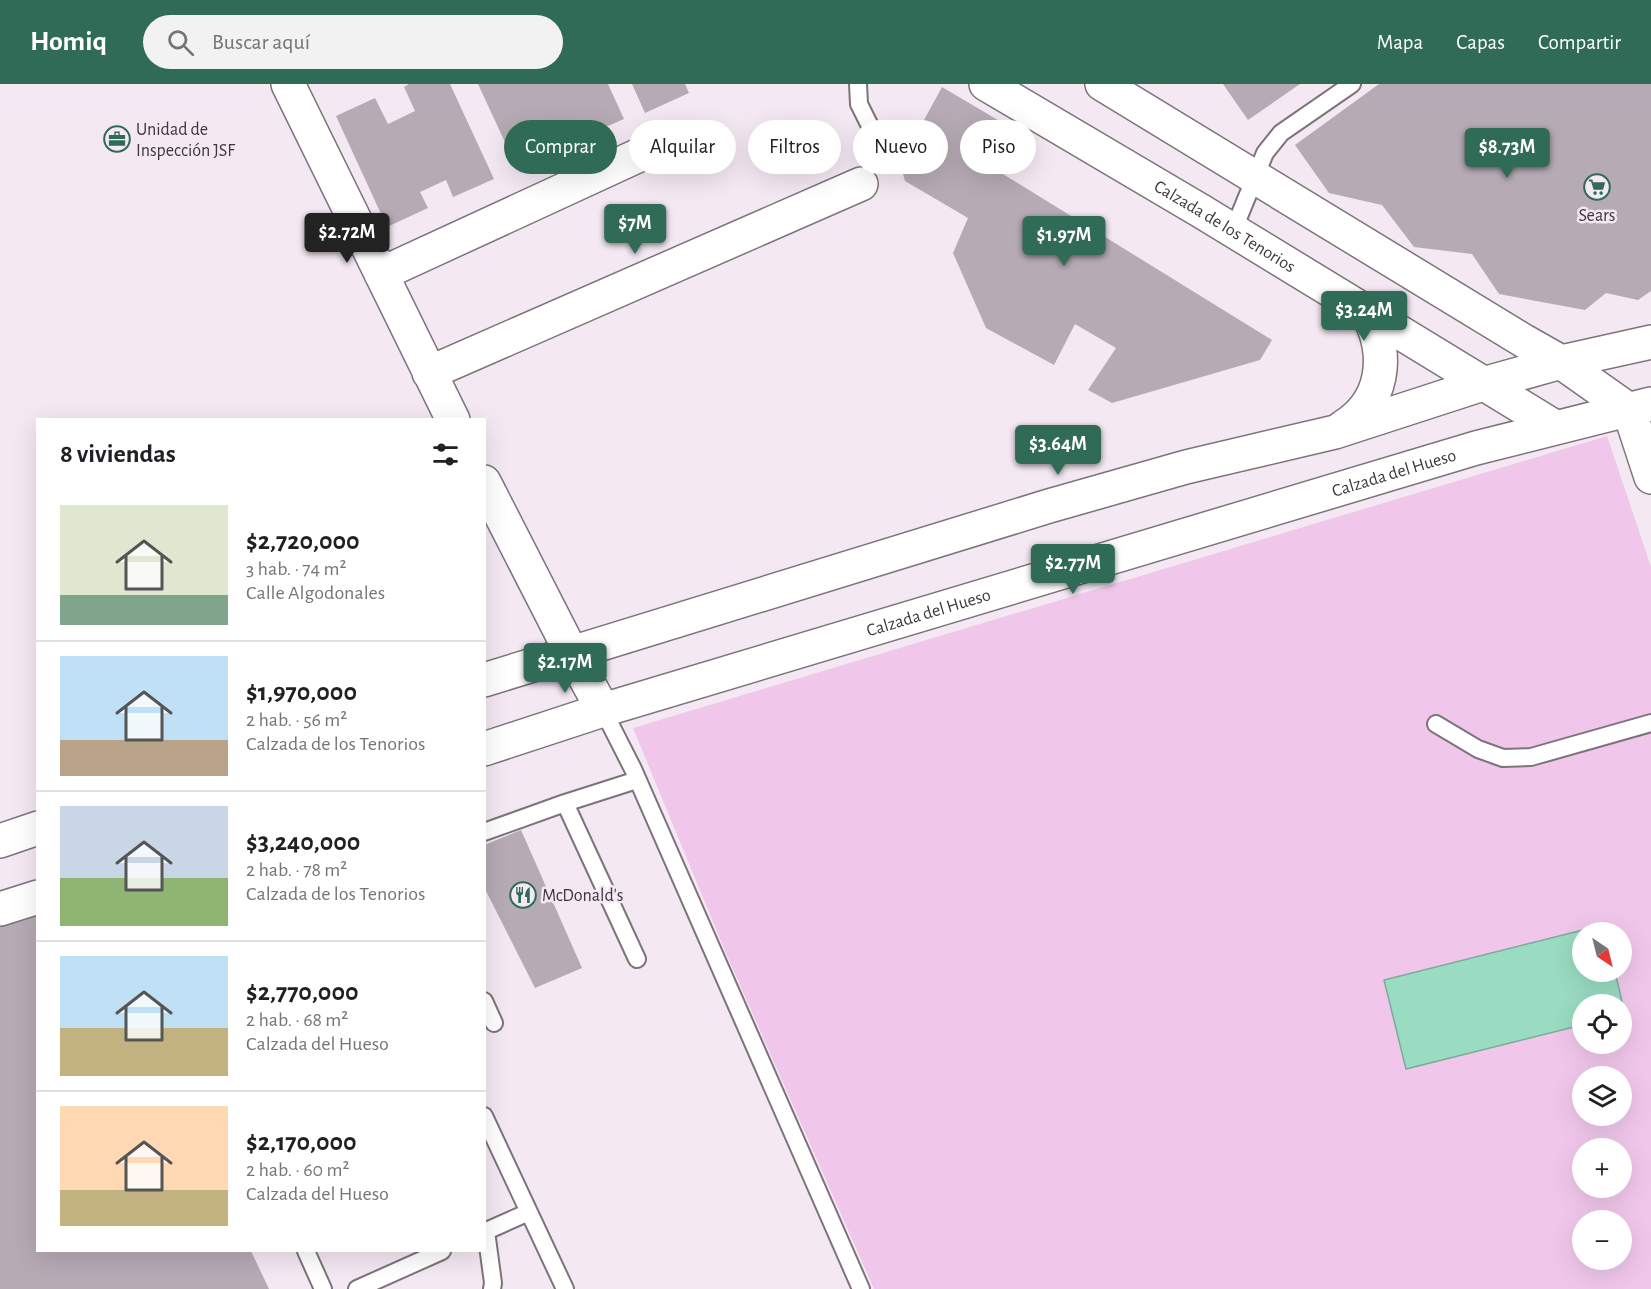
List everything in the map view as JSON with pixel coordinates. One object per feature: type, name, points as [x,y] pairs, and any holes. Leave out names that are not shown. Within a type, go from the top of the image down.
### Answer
[{"type":"street","points":[[288,84],[452,418]]},
{"type":"street","points":[[1102,84],[1524,341],[1640,407],[1651,477]]},
{"type":"street","name":"Calzada de los Tenorios","points":[[996,87],[1555,427]]},
{"type":"street","points":[[381,274],[629,160]]},
{"type":"street","points":[[429,372],[861,184]]},
{"type":"street","points":[[1335,432],[1361,412],[1378,383],[1381,349],[1370,315]]},
{"type":"street","points":[[486,679],[1049,506],[1186,467],[1335,432],[1483,384],[1562,362],[1651,342]]},
{"type":"street","name":"Calzada del Hueso","points":[[486,748],[603,710],[1476,448],[1640,407]]},
{"type":"street","points":[[486,486],[603,710]]},
{"type":"street","points":[[0,841],[36,829]]},
{"type":"street","points":[[0,909],[36,898]]},
{"type":"lane","points":[[858,84],[859,104],[867,120]]},
{"type":"lane","points":[[1233,231],[1266,153],[1281,133],[1352,84]]},
{"type":"lane","points":[[603,710],[637,780],[861,1289]]},
{"type":"lane","points":[[1436,724],[1478,749],[1503,758],[1531,757],[1651,723]]},
{"type":"lane","points":[[486,831],[637,780]]},
{"type":"lane","points":[[565,803],[637,959]]},
{"type":"lane","points":[[486,1005],[494,1023]]},
{"type":"lane","points":[[486,1120],[565,1289]]},
{"type":"lane","points":[[486,1232],[529,1212]]},
{"type":"lane","points":[[486,1238],[492,1289]]},
{"type":"lane","points":[[306,1252],[323,1289]]},
{"type":"lane","points":[[357,1289],[440,1252]]},
{"type":"shaded area","points":[[1607,436],[1651,567],[1651,1289],[874,1289],[725,951],[633,728]]},
{"type":"shaded area","points":[[1572,933],[1572,982],[1617,982],[1620,994],[1572,994],[1572,1028],[1406,1069],[1384,980]]},
{"type":"building","points":[[409,84],[450,84],[494,179],[453,197],[446,180],[420,192],[428,208],[387,227],[336,116],[375,98],[388,124],[415,111],[404,87]]},
{"type":"building","points":[[478,84],[608,84],[624,119],[617,122],[617,120],[504,120],[504,140]]},
{"type":"building","points":[[632,84],[685,84],[689,93],[645,113]]},
{"type":"building","points":[[1223,84],[1300,84],[1248,120]]},
{"type":"building","points":[[1379,84],[1651,84],[1651,291],[1638,300],[1606,293],[1585,310],[1499,294],[1472,254],[1414,247],[1382,205],[1329,193],[1295,145]]},
{"type":"building","points":[[942,87],[998,120],[960,120],[960,174],[1003,174],[1272,340],[1260,360],[1112,403],[1088,390],[1116,348],[1075,324],[1054,365],[986,328],[953,253],[968,218],[905,181],[903,174],[948,174],[948,120],[924,120]]},
{"type":"building","points":[[521,830],[582,968],[535,988],[486,891],[486,844]]},
{"type":"building","points":[[36,913],[36,1252],[251,1252],[269,1289],[0,1289],[0,924]]},
{"type":"place","name":"Unidad de Inspección JSF","points":[[117,139]]},
{"type":"place","name":"Sears","points":[[1597,187]]},
{"type":"place","name":"McDonald's","points":[[523,895]]}]
